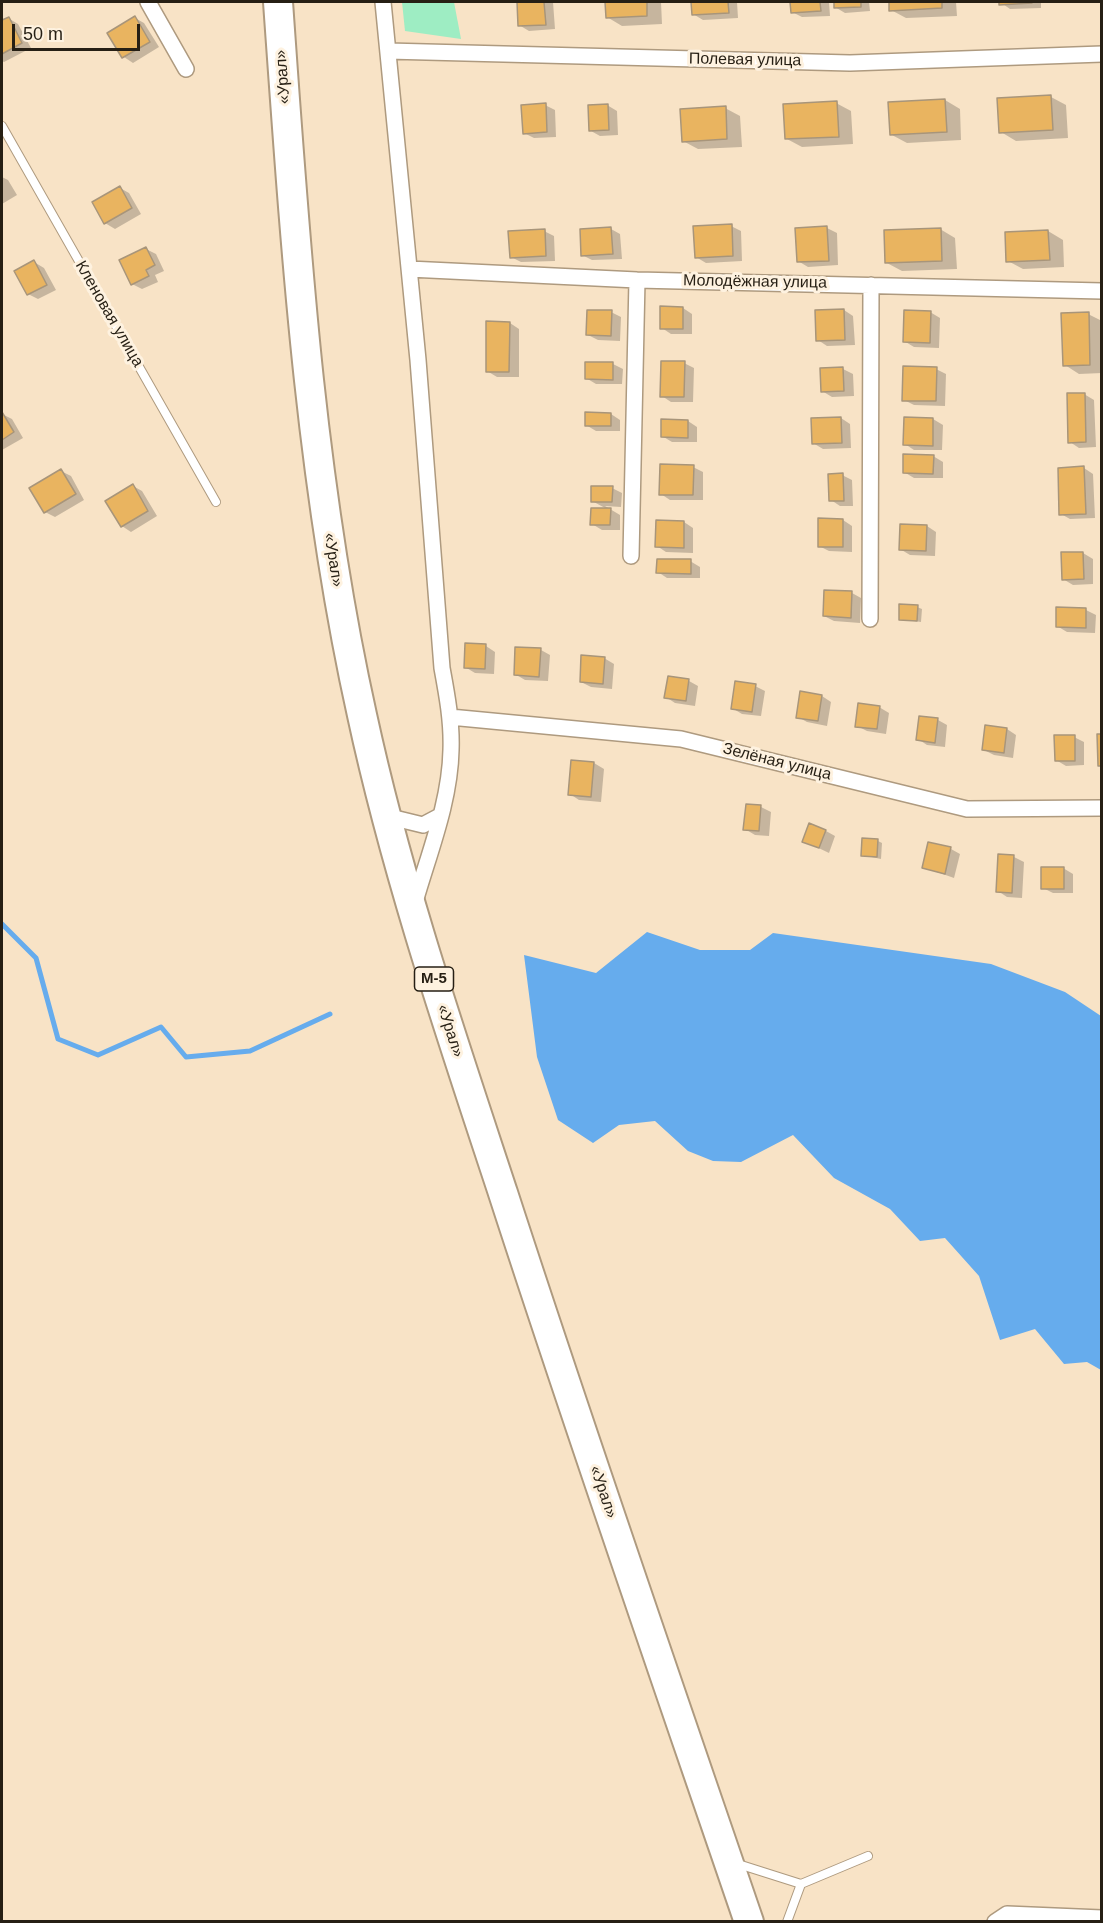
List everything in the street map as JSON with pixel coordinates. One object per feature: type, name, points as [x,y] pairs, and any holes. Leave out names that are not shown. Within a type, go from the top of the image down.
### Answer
[{"type":"highway","name":"«Урал»","points":[[278,2],[302,301],[326,516],[361,714],[412,911],[539,1305],[749,1922]]},
{"type":"street","points":[[148,2],[186,69]]},
{"type":"street","points":[[383,2],[409,269],[442,668],[450,717],[451,751],[440,816],[412,911]]},
{"type":"street","name":"Полевая улица","points":[[387,51],[850,63],[1101,54]]},
{"type":"street","name":"Молодёжная улица","points":[[409,269],[637,280],[1101,291]]},
{"type":"street","points":[[631,556],[637,280]]},
{"type":"street","points":[[870,619],[871,285]]},
{"type":"street","name":"Зелёная улица","points":[[450,717],[681,739],[967,809],[1101,808]]},
{"type":"street","points":[[387,816],[409,824],[423,825],[440,816]]},
{"type":"street","points":[[995,1922],[1007,1914],[1101,1918]]},
{"type":"lane","name":"Кленовая улица","points":[[2,126],[216,502]]},
{"type":"lane","points":[[728,1861],[801,1884],[868,1856]]},
{"type":"lane","points":[[787,1922],[801,1884]]},
{"type":"green space","points":[[402,2],[454,2],[461,39],[405,31]]},
{"type":"water","points":[[647,932],[700,950],[750,950],[773,933],[991,964],[1065,992],[1101,1016],[1101,1370],[1087,1362],[1064,1364],[1035,1329],[1000,1340],[979,1276],[945,1238],[920,1241],[890,1209],[834,1178],[793,1135],[741,1162],[713,1161],[688,1151],[655,1121],[619,1125],[593,1143],[558,1120],[537,1057],[524,955],[596,973]]},
{"type":"building","points":[[517,2],[544,2],[546,25],[518,26]]},
{"type":"building","points":[[605,2],[647,2],[647,16],[606,18]]},
{"type":"building","points":[[691,2],[728,2],[729,13],[692,15]]},
{"type":"building","points":[[790,2],[820,2],[821,11],[791,13]]},
{"type":"building","points":[[834,2],[861,2],[861,7],[834,8]]},
{"type":"building","points":[[889,2],[942,2],[942,8],[889,11]]},
{"type":"building","points":[[999,2],[1032,2],[1032,3],[999,5]]},
{"type":"building","points":[[135,16],[150,42],[122,58],[107,33]]},
{"type":"building","points":[[9,17],[22,43],[2,54],[2,20]]},
{"type":"building","points":[[1051,95],[1053,130],[999,133],[997,98]]},
{"type":"building","points":[[945,99],[947,132],[890,135],[888,102]]},
{"type":"building","points":[[837,101],[839,137],[785,139],[783,104]]},
{"type":"building","points":[[546,103],[547,132],[523,134],[521,105]]},
{"type":"building","points":[[608,104],[609,130],[589,131],[588,105]]},
{"type":"building","points":[[726,106],[727,139],[682,142],[680,109]]},
{"type":"building","points":[[120,186],[132,208],[104,224],[92,202]]},
{"type":"building","points":[[732,224],[733,256],[695,258],[693,226]]},
{"type":"building","points":[[827,226],[829,261],[797,262],[795,228]]},
{"type":"building","points":[[611,227],[613,254],[581,256],[580,229]]},
{"type":"building","points":[[941,228],[942,261],[885,263],[884,230]]},
{"type":"building","points":[[545,229],[546,256],[510,258],[508,231]]},
{"type":"building","points":[[1048,230],[1050,260],[1006,262],[1005,232]]},
{"type":"building","points":[[146,247],[155,265],[146,270],[149,276],[131,285],[119,260]]},
{"type":"building","points":[[34,260],[47,285],[27,295],[14,271]]},
{"type":"building","points":[[660,306],[683,307],[683,329],[660,329]]},
{"type":"building","points":[[844,309],[845,340],[816,341],[815,310]]},
{"type":"building","points":[[587,310],[612,310],[611,336],[586,335]]},
{"type":"building","points":[[904,310],[931,311],[930,343],[903,342]]},
{"type":"building","points":[[1089,312],[1090,365],[1063,366],[1061,313]]},
{"type":"building","points":[[486,321],[510,322],[509,372],[486,372]]},
{"type":"building","points":[[661,361],[685,361],[684,397],[660,397]]},
{"type":"building","points":[[585,362],[613,362],[613,380],[585,379]]},
{"type":"building","points":[[903,366],[937,367],[936,401],[902,401]]},
{"type":"building","points":[[843,367],[844,391],[821,392],[820,368]]},
{"type":"building","points":[[1067,393],[1085,393],[1086,442],[1068,443]]},
{"type":"building","points":[[2,412],[14,432],[2,440]]},
{"type":"building","points":[[585,412],[611,413],[611,426],[585,426]]},
{"type":"building","points":[[841,417],[842,443],[812,444],[811,418]]},
{"type":"building","points":[[904,417],[933,418],[933,446],[903,445]]},
{"type":"building","points":[[661,419],[688,420],[688,438],[661,437]]},
{"type":"building","points":[[903,454],[934,455],[933,474],[903,473]]},
{"type":"building","points":[[660,464],[694,465],[693,495],[659,495]]},
{"type":"building","points":[[1084,466],[1086,514],[1059,515],[1058,468]]},
{"type":"building","points":[[61,469],[76,494],[44,513],[29,488]]},
{"type":"building","points":[[843,473],[844,501],[829,501],[828,474]]},
{"type":"building","points":[[133,484],[148,511],[121,527],[105,501]]},
{"type":"building","points":[[591,486],[613,486],[612,502],[591,502]]},
{"type":"building","points":[[591,508],[611,508],[610,525],[590,525]]},
{"type":"building","points":[[818,518],[843,519],[843,547],[818,547]]},
{"type":"building","points":[[656,520],[684,521],[684,548],[655,547]]},
{"type":"building","points":[[900,524],[927,525],[926,551],[899,550]]},
{"type":"building","points":[[1061,552],[1083,552],[1084,579],[1062,580]]},
{"type":"building","points":[[657,559],[691,559],[691,574],[656,573]]},
{"type":"building","points":[[824,590],[852,591],[851,618],[823,616]]},
{"type":"building","points":[[899,604],[918,605],[917,621],[899,620]]},
{"type":"building","points":[[1056,607],[1086,608],[1086,628],[1056,627]]},
{"type":"building","points":[[465,643],[486,644],[485,669],[464,668]]},
{"type":"building","points":[[515,647],[541,648],[539,677],[514,675]]},
{"type":"building","points":[[581,655],[605,657],[603,684],[580,682]]},
{"type":"building","points":[[668,676],[689,679],[686,701],[664,698]]},
{"type":"building","points":[[735,681],[756,684],[752,712],[731,709]]},
{"type":"building","points":[[800,691],[822,695],[818,721],[796,718]]},
{"type":"building","points":[[858,703],[880,706],[877,729],[855,727]]},
{"type":"building","points":[[919,716],[938,718],[935,743],[916,740]]},
{"type":"building","points":[[985,725],[1007,728],[1004,753],[982,750]]},
{"type":"building","points":[[1097,734],[1102,734],[1102,766],[1098,766]]},
{"type":"building","points":[[1054,735],[1075,735],[1075,761],[1055,761]]},
{"type":"building","points":[[571,760],[594,762],[591,797],[568,795]]},
{"type":"building","points":[[746,804],[761,805],[759,831],[743,830]]},
{"type":"building","points":[[809,823],[826,830],[819,848],[802,842]]},
{"type":"building","points":[[862,838],[878,839],[877,857],[861,856]]},
{"type":"building","points":[[928,842],[951,847],[945,874],[922,868]]},
{"type":"building","points":[[998,854],[1014,855],[1012,893],[996,892]]},
{"type":"building","points":[[1041,867],[1064,867],[1064,889],[1041,889]]},
{"type":"waterway","points":[[2,924],[36,958],[58,1039],[98,1055],[161,1027],[186,1057],[250,1051],[330,1014]]}]
